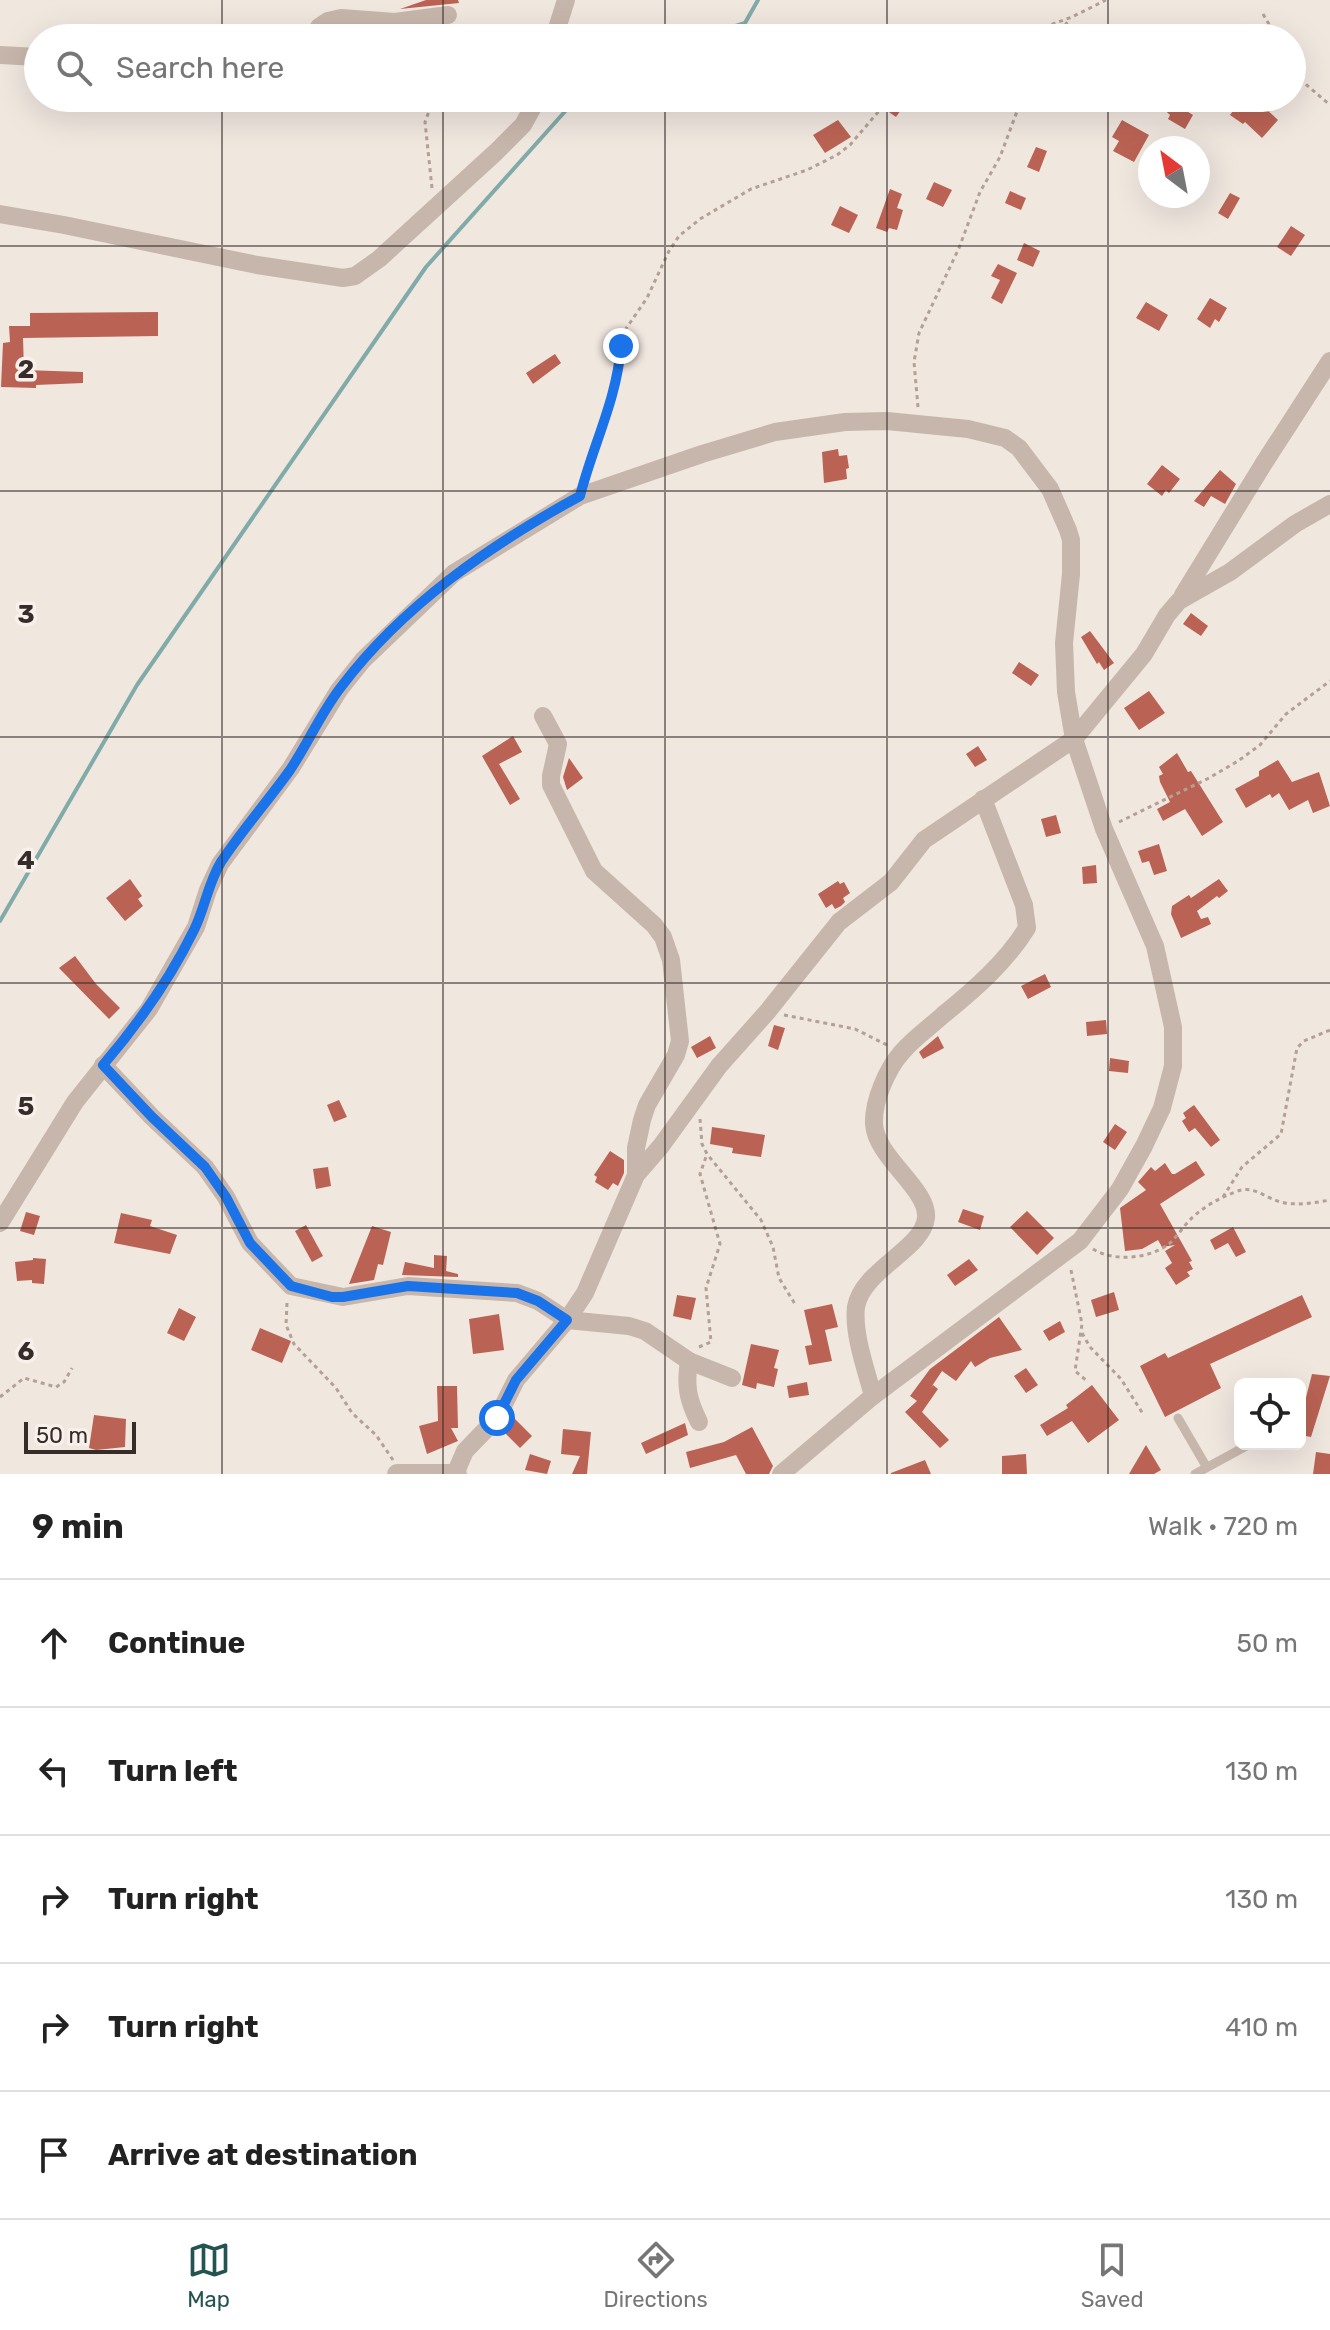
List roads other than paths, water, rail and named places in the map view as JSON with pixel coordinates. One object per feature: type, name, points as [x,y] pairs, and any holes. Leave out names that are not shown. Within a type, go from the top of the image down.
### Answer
[{"type":"street","points":[[558,24],[566,0]]},
{"type":"street","points":[[324,24],[341,18],[395,22],[448,15]]},
{"type":"street","points":[[0,55],[24,56]]},
{"type":"street","points":[[0,214],[257,265],[343,278],[355,276],[437,207],[523,125],[530,112]]},
{"type":"street","points":[[399,1474],[456,1474],[465,1451],[479,1433],[497,1418],[516,1380],[567,1320],[594,1278],[636,1175],[719,1066],[768,1011],[839,922],[891,882],[924,840],[1074,739],[1144,654],[1330,361]]},
{"type":"street","points":[[0,1223],[75,1102],[149,1009],[196,927],[220,864],[291,768],[339,690],[363,660],[454,573],[580,496],[775,432],[845,422],[921,423],[1005,438],[1019,448],[1035,467],[1061,511],[1071,540],[1064,643],[1066,692],[1074,739],[1104,829],[1155,946],[1173,1027],[1173,1066],[1162,1108],[1144,1146],[1120,1189],[1074,1246],[873,1396],[781,1474]]},
{"type":"street","points":[[1179,601],[1230,572],[1295,524],[1330,504]]},
{"type":"street","points":[[543,716],[558,744],[551,785],[586,860],[594,871],[654,925],[663,937],[671,960],[680,1041],[676,1055],[647,1105],[642,1120],[636,1148],[636,1175]]},
{"type":"street","points":[[873,1396],[856,1322],[857,1305],[863,1289],[915,1239],[926,1218],[925,1209],[916,1193],[877,1139],[874,1123],[882,1087],[901,1053],[998,965],[1027,928],[1024,905],[983,799]]},
{"type":"street","points":[[103,1065],[205,1167],[226,1197],[250,1243],[291,1286],[332,1297],[408,1286],[517,1293],[538,1301],[567,1320],[629,1326],[645,1331],[689,1361],[732,1378]]},
{"type":"street","points":[[689,1361],[686,1390],[699,1422]]},
{"type":"lane","points":[[1178,1418],[1206,1466]]},
{"type":"lane","points":[[1195,1474],[1238,1450]]},
{"type":"waterway","points":[[742,24],[758,0]]},
{"type":"waterway","points":[[0,921],[137,685],[426,267],[564,112]]}]
